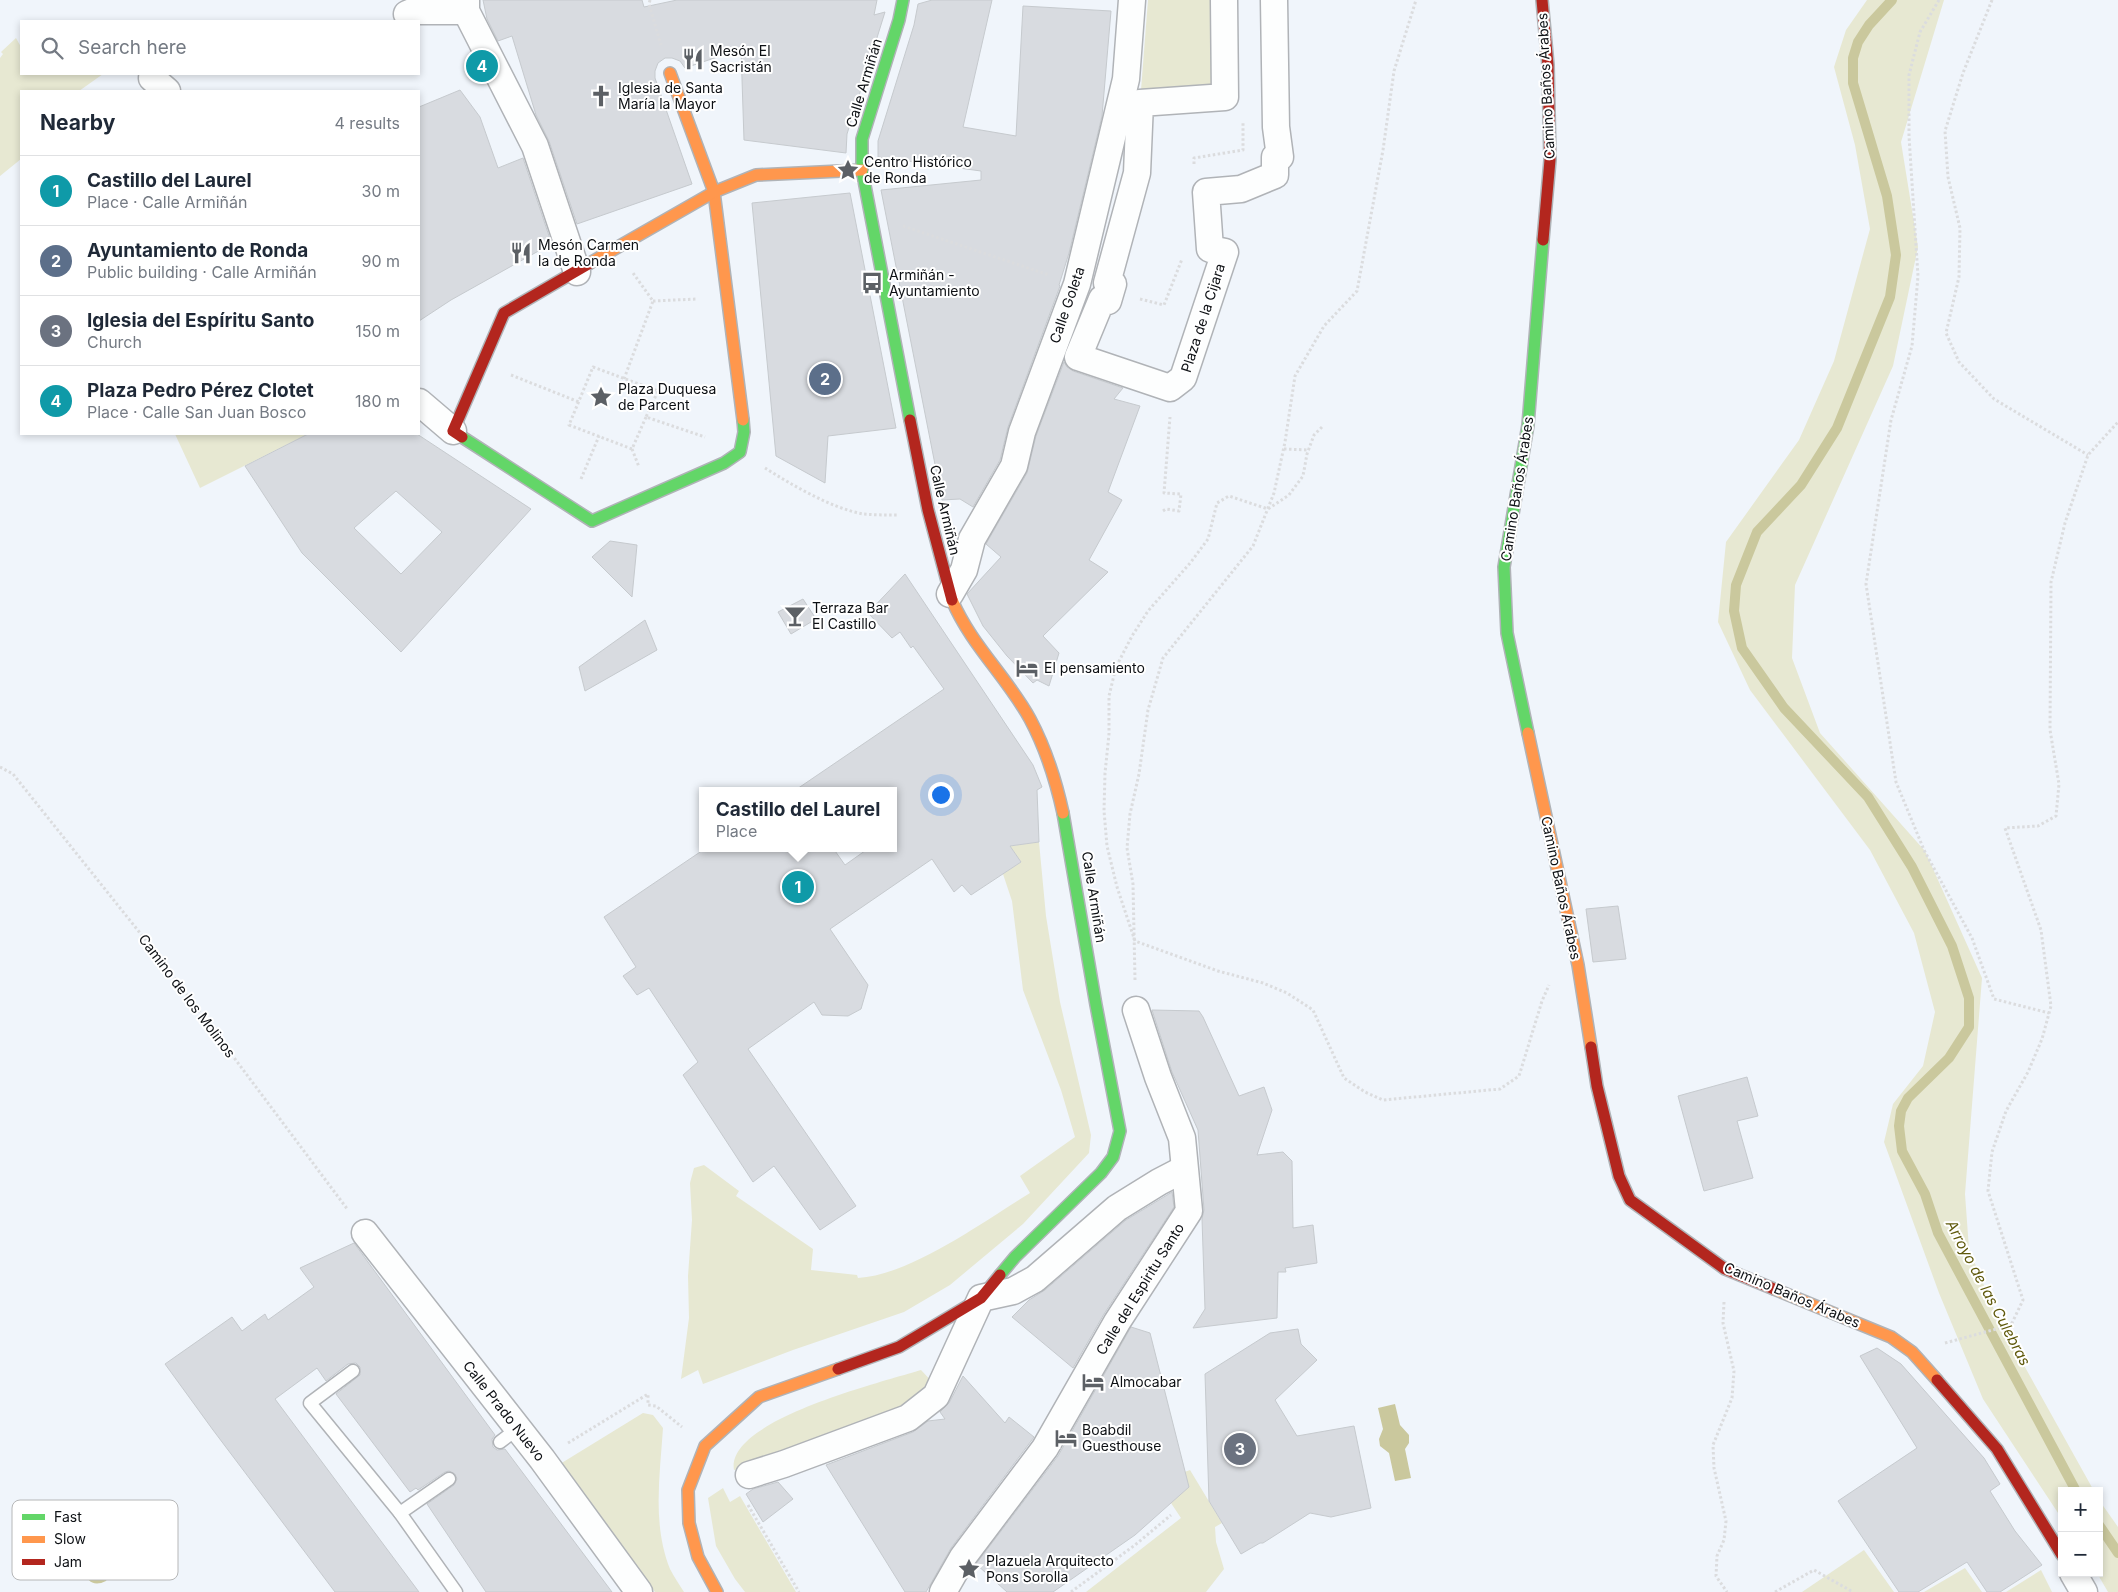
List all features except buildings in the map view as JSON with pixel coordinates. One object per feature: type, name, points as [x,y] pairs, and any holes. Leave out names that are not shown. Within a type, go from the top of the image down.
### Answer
[{"type":"street","name":"Calle Armiñán","points":[[717,1592],[698,1558],[689,1523],[688,1490],[705,1446],[759,1397],[899,1347],[981,1298],[1015,1257],[1100,1173],[1113,1156],[1120,1131],[1096,1004],[1068,834],[1055,776],[1030,719],[993,664],[970,635],[959,616],[950,594],[928,510],[862,170],[862,140],[903,0]]},
{"type":"street","name":"Calle Goleta","points":[[950,594],[964,570],[972,539],[1014,466],[1022,432],[1077,284],[1126,79],[1132,0]]},
{"type":"street","points":[[1110,292],[1113,284],[1108,283],[1136,173],[1140,103],[1226,97],[1224,0]]},
{"type":"street","name":"Plaza de la Cijara","points":[[1110,292],[1108,301],[1102,299],[1078,357],[1170,388],[1183,378],[1225,252],[1210,250],[1206,192],[1242,188],[1275,175],[1275,157],[1280,157],[1276,126],[1274,0]]},
{"type":"street","name":"Camino Baños Árabes","points":[[1542,0],[1548,65],[1550,160],[1528,425],[1504,567],[1507,633],[1578,965],[1597,1086],[1619,1176],[1630,1200],[1725,1269],[1891,1336],[1912,1352],[1997,1449],[2058,1548]]},
{"type":"street","points":[[407,14],[414,11],[466,6],[535,146],[576,272]]},
{"type":"street","points":[[420,403],[453,430],[592,520],[724,463],[740,452],[744,432],[714,192],[670,73]]},
{"type":"street","points":[[453,430],[504,313],[714,192],[756,174],[862,170]]},
{"type":"street","name":"Calle del Espiritu Santo","points":[[943,1592],[964,1557],[1044,1448],[1117,1322],[1189,1212],[1182,1138],[1158,1077],[1136,1010]]},
{"type":"street","points":[[747,1487],[784,1464],[908,1418],[936,1396],[981,1298],[1013,1291],[1035,1279],[1117,1208],[1184,1169]]},
{"type":"street","name":"Calle Prado Nuevo","points":[[365,1233],[508,1435],[542,1459],[639,1592]]},
{"type":"street","points":[[2075,1577],[2084,1592]]},
{"type":"lane","points":[[353,1371],[310,1403],[400,1513],[456,1592]]},
{"type":"lane","points":[[400,1513],[449,1479]]},
{"type":"path","points":[[650,0],[649,4],[670,73]]},
{"type":"path","points":[[1136,1010],[1133,884],[1127,848],[1130,814],[1139,774],[1148,710],[1163,658],[1253,546],[1274,492],[1284,449],[1295,376],[1324,326],[1357,292],[1383,150],[1394,71],[1416,0]]},
{"type":"path","points":[[1939,0],[1920,32],[1909,75],[1909,136],[1918,276],[1912,346],[1891,420],[1866,584],[1896,782],[1924,850],[1972,938],[1994,999],[2049,1013]]},
{"type":"path","points":[[1992,0],[1963,73],[1945,131],[1948,177],[1960,228],[1959,278],[1946,333],[1959,362],[1994,399],[2088,455]]},
{"type":"path","points":[[937,238],[1077,284]]},
{"type":"path","points":[[617,248],[653,301]]},
{"type":"path","points":[[1110,292],[1164,305],[1184,256]]},
{"type":"path","points":[[653,301],[697,299],[728,294]]},
{"type":"path","points":[[624,379],[653,301]]},
{"type":"path","points":[[482,363],[579,402]]},
{"type":"path","points":[[592,368],[624,379],[658,391],[632,449],[569,425],[592,368]]},
{"type":"path","points":[[646,417],[709,439],[724,463]]},
{"type":"path","points":[[1968,1336],[2011,1325],[2023,1300],[1988,1191],[1992,1152],[2006,1111],[2028,1072],[2042,1039],[2051,1006],[2040,930],[2005,828],[2038,826],[2056,816],[2059,784],[2050,730],[2050,582],[2065,523],[2088,455],[2118,422]]},
{"type":"path","points":[[1268,509],[1289,495],[1303,476],[1314,435],[1322,427]]},
{"type":"path","points":[[570,506],[599,436]]},
{"type":"path","points":[[1284,449],[1309,450]]},
{"type":"path","points":[[740,452],[788,482],[836,505],[862,514],[898,515],[928,510]]},
{"type":"path","points":[[1135,941],[1117,887],[1107,846],[1104,811],[1109,734],[1109,696],[1116,667],[1148,611],[1191,562],[1208,539],[1217,503],[1229,496],[1268,509]]},
{"type":"path","name":"Camino de los Molinos","points":[[0,767],[13,774],[152,948],[365,1233]]},
{"type":"path","points":[[1135,941],[1218,971],[1263,983],[1288,993],[1313,1010],[1344,1078],[1365,1092],[1383,1100],[1500,1089],[1519,1076],[1548,986],[1562,971],[1578,965]]},
{"type":"path","points":[[1725,1269],[1723,1323],[1734,1371],[1732,1398],[1714,1445],[1714,1468],[1726,1521],[1724,1540],[1717,1556],[1716,1576],[1727,1592]]},
{"type":"path","points":[[542,1459],[648,1394],[648,1405],[656,1406]]},
{"type":"path","points":[[747,1487],[799,1592]]},
{"type":"path","points":[[1071,1592],[1135,1545],[1171,1515]]},
{"type":"path","points":[[1774,1592],[1814,1570],[1853,1592]]},
{"type":"green space","points":[[1148,0],[1224,0],[1225,97],[1140,103]]},
{"type":"green space","points":[[1867,0],[1944,0],[1901,142],[1918,247],[1893,366],[1795,585],[1792,658],[1820,733],[1925,851],[1982,978],[1965,1194],[1969,1249],[1997,1317],[2092,1487],[2058,1487],[2058,1513],[1983,1399],[1939,1293],[1884,1142],[1893,1104],[1923,1066],[1935,1012],[1914,933],[1870,850],[1750,690],[1718,622],[1726,542],[1799,440],[1834,361],[1870,229],[1855,145],[1834,67],[1846,30]]},
{"type":"green space","points":[[16,38],[20,45],[20,75],[102,75],[80,90],[20,90],[20,160],[0,176],[0,58],[3,54],[1,52]]},
{"type":"green space","points":[[175,435],[306,435],[200,488]]},
{"type":"green space","points":[[1039,842],[1046,916],[1060,1002],[1091,1135],[1089,1153],[1023,1224],[950,1285],[904,1312],[793,1350],[703,1384],[698,1370],[681,1379],[689,1318],[688,1276],[692,1220],[690,1183],[694,1168],[704,1165],[739,1191],[736,1196],[813,1249],[811,1270],[857,1275],[858,1278],[879,1275],[924,1257],[947,1245],[1030,1193],[1020,1176],[1075,1137],[1061,1090],[1023,990],[1012,901],[1003,874],[1021,862],[1010,846]]},
{"type":"green space","points":[[921,1370],[937,1387],[927,1396],[782,1459],[734,1470],[738,1452],[754,1435],[779,1420],[843,1394]]},
{"type":"green space","points":[[643,1413],[653,1415],[663,1428],[659,1481],[661,1535],[670,1569],[684,1592],[655,1592],[560,1464]]},
{"type":"green space","points":[[1190,1470],[1222,1523],[1215,1527],[1216,1542],[1224,1569],[1206,1592],[1086,1592],[1181,1518],[1171,1503],[1162,1480]]},
{"type":"green space","points":[[723,1488],[730,1502],[740,1496],[796,1592],[745,1592],[735,1579],[716,1546],[708,1498]]},
{"type":"green space","points":[[2103,1506],[2118,1527],[2118,1592],[2108,1592],[2099,1577],[2103,1577]]},
{"type":"green space","points":[[1864,1550],[1894,1592],[1802,1592]]},
{"type":"green space","points":[[1965,1568],[1982,1592],[1924,1592]]},
{"type":"green space","points":[[2041,1570],[2052,1592],[2006,1592]]},
{"type":"shaded area","points":[[1395,1404],[1400,1425],[1409,1435],[1409,1443],[1405,1449],[1411,1478],[1395,1481],[1389,1453],[1380,1446],[1379,1439],[1383,1429],[1378,1408]]},
{"type":"shaded area","points":[[89,1580],[107,1580],[102,1583]]},
{"type":"waterway","name":"Arroyo de las Culebras","points":[[1892,0],[1869,25],[1858,42],[1853,58],[1853,83],[1887,196],[1896,255],[1890,297],[1837,428],[1801,485],[1757,532],[1736,585],[1734,611],[1742,648],[1784,708],[1868,797],[1912,867],[1952,946],[1969,998],[1969,1027],[1949,1058],[1908,1098],[1901,1111],[1899,1126],[1902,1151],[1925,1194],[1938,1233],[2074,1487]]},
{"type":"waterway","name":"Arroyo de las Culebras","points":[[2103,1531],[2118,1553]]},
{"type":"traffic: fast","points":[[903,0],[899,20],[862,139],[862,170],[910,420]]},
{"type":"traffic: fast","points":[[1528,733],[1507,633],[1504,567],[1528,425],[1543,240]]},
{"type":"traffic: fast","points":[[462,437],[592,521],[724,463],[740,452],[744,432],[743,420]]},
{"type":"traffic: fast","points":[[1000,1275],[1015,1257],[1101,1173],[1113,1157],[1120,1131],[1063,813]]},
{"type":"traffic: slow","points":[[670,73],[714,192],[743,420]]},
{"type":"traffic: slow","points":[[590,263],[714,192],[756,175],[862,170]]},
{"type":"traffic: slow","points":[[952,600],[969,632],[1011,689],[1030,719],[1050,765],[1063,813]]},
{"type":"traffic: slow","points":[[1528,733],[1578,965],[1591,1047]]},
{"type":"traffic: slow","points":[[1774,1289],[1891,1337],[1912,1352],[1937,1380]]},
{"type":"traffic: slow","points":[[717,1592],[698,1557],[689,1523],[688,1490],[705,1446],[759,1397],[838,1369]]},
{"type":"traffic: jam","points":[[1542,0],[1548,65],[1550,160],[1543,240]]},
{"type":"traffic: jam","points":[[462,437],[453,431],[504,313],[590,263]]},
{"type":"traffic: jam","points":[[910,420],[928,510],[952,600]]},
{"type":"traffic: jam","points":[[1591,1047],[1597,1086],[1619,1176],[1630,1200],[1725,1269],[1774,1289]]},
{"type":"traffic: jam","points":[[838,1369],[899,1347],[981,1298],[1000,1275]]},
{"type":"traffic: jam","points":[[1937,1380],[1997,1449],[2058,1548]]},
{"type":"place","name":"Mesón El Sacristán","points":[[693,59]]},
{"type":"place","name":"Plaza Pedro Pérez Clotet","points":[[482,66]]},
{"type":"place","name":"Iglesia de Santa María la Mayor","points":[[601,96]]},
{"type":"place","name":"Centro Histórico de Ronda","points":[[848,170]]},
{"type":"place","name":"Mesón Carmen la de Ronda","points":[[521,253]]},
{"type":"place","name":"Armiñán - Ayuntamiento","points":[[872,283]]},
{"type":"place","name":"Ayuntamiento de Ronda","points":[[825,379]]},
{"type":"place","name":"Plaza Duquesa de Parcent","points":[[601,397]]},
{"type":"place","name":"Terraza Bar El Castillo","points":[[795,616]]},
{"type":"place","name":"El pensamiento","points":[[1027,668]]},
{"type":"place","name":"Castillo del Laurel","points":[[798,887]]},
{"type":"place","name":"Almocabar","points":[[1093,1382]]},
{"type":"place","name":"Boabdil Guesthouse","points":[[1066,1438]]},
{"type":"place","name":"Iglesia del Espíritu Santo","points":[[1240,1449]]},
{"type":"place","name":"Plazuela Arquitecto Pons Sorolla","points":[[969,1569]]}]
